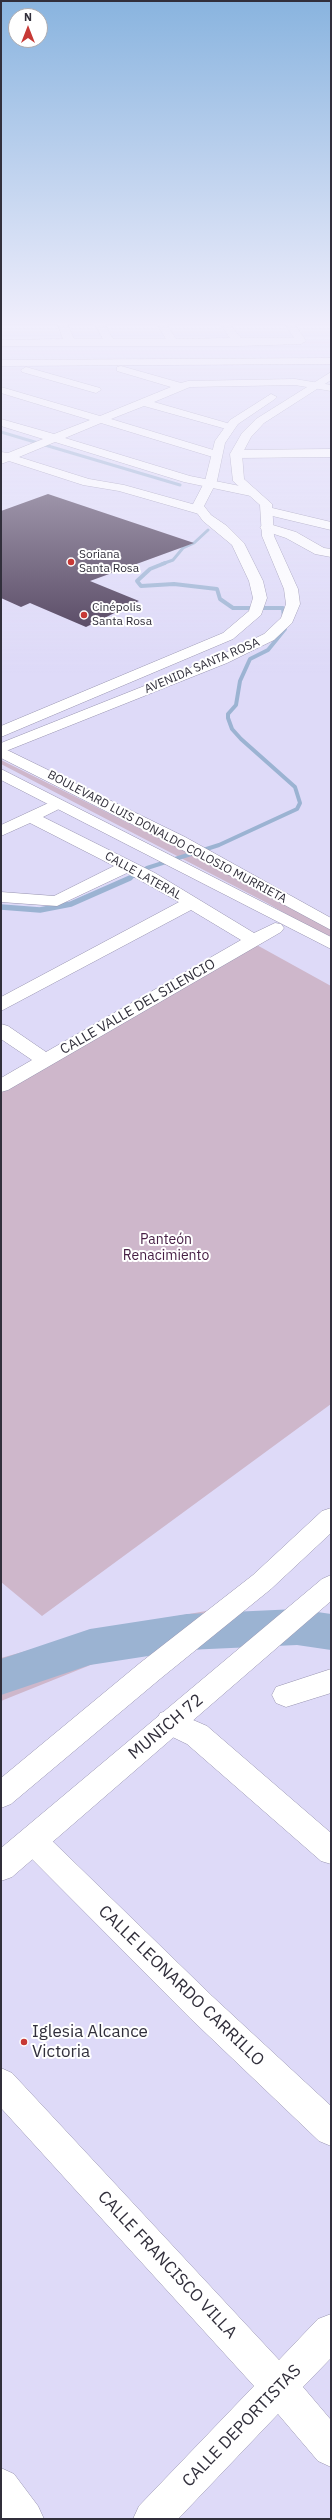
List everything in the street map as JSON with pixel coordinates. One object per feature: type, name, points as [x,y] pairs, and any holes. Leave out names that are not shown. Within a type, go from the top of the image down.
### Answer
[{"type":"main road","points":[[3,458],[46,441]]},
{"type":"main road","name":"AVENIDA SANTA ROSA","points":[[46,441],[210,484],[251,492]]},
{"type":"main road","points":[[172,441],[216,454]]},
{"type":"main road","points":[[3,458],[87,482],[120,488],[200,510],[198,501],[210,484],[216,454],[221,441]]},
{"type":"main road","points":[[243,441],[236,454],[331,453]]},
{"type":"main road","name":"AVENIDA SANTA ROSA","points":[[1,748],[222,660],[268,637],[287,620],[293,604],[291,589],[259,523],[266,504],[251,492],[237,476],[236,454]]},
{"type":"main road","name":"AVENIDA SANTA ROSA","points":[[1,732],[228,636],[247,622],[256,612],[260,598],[256,581],[238,543],[200,510]]},
{"type":"main road","points":[[223,529],[259,523],[331,526]]},
{"type":"main road","points":[[259,523],[290,535],[320,550],[331,553]]},
{"type":"main road","name":"BOULEVARD LUIS DONALDO COLOSIO MURRIETA","points":[[1,752],[179,842],[331,925]]},
{"type":"main road","name":"BOULEVARD LUIS DONALDO COLOSIO MURRIETA","points":[[1,774],[331,944]]},
{"type":"main road","points":[[1,831],[57,804]]},
{"type":"main road","name":"CALLE LATERAL","points":[[30,817],[138,872],[254,940]]},
{"type":"main road","points":[[211,859],[247,867],[331,908]]},
{"type":"main road","points":[[184,867],[194,884],[331,959]]},
{"type":"main road","points":[[1,897],[57,901],[138,872]]},
{"type":"main road","points":[[1,1005],[191,902]]},
{"type":"main road","name":"CALLE VALLE DEL SILENCIO","points":[[1,1086],[275,928]]},
{"type":"main road","points":[[1,1030],[45,1060]]},
{"type":"main road","points":[[1,1796],[150,1671],[262,1582],[331,1518]]},
{"type":"main road","name":"MUNICH 72","points":[[1,1868],[170,1722],[222,1681],[331,1586]]},
{"type":"main road","points":[[286,1695],[331,1681]]},
{"type":"main road","points":[[170,1722],[197,1735],[331,1852]]},
{"type":"main road","name":"CALLE LEONARDO CARRILLO","points":[[33,1841],[201,2007],[331,2129]]},
{"type":"main road","name":"CALLE FRANCISCO VILLA","points":[[1,2084],[279,2387],[331,2448]]},
{"type":"main road","name":"CALLE DEPORTISTAS","points":[[152,2519],[331,2332]]},
{"type":"main road","points":[[1,2487],[25,2519]]},
{"type":"green space","points":[[1,760],[171,844],[331,928],[331,940],[267,903],[1,764]]},
{"type":"green space","name":"Panteón Renacimiento","points":[[255,944],[331,986],[331,1404],[42,1616],[1,1582],[1,1092]]},
{"type":"green space","points":[[206,1611],[297,1627],[202,1649],[103,1660],[1,1701],[1,1658],[104,1629]]},
{"type":"building","name":"Soriana Santa Rosa","points":[[48,494],[194,543],[90,581],[139,601],[86,627],[30,603],[21,607],[1,598],[1,511]]},
{"type":"waterway","points":[[30,441],[180,485]]},
{"type":"waterway","points":[[162,564],[173,560],[183,548],[194,543],[208,530]]},
{"type":"waterway","points":[[165,563],[150,569],[137,581],[141,586],[174,584],[217,589],[220,599],[233,608],[283,608],[284,618]]},
{"type":"waterway","points":[[129,879],[147,868],[219,845],[297,809],[300,803],[295,787],[241,739],[232,729],[228,718],[228,714],[236,705],[240,681],[250,659],[268,650],[285,629]]},
{"type":"waterway","points":[[1,907],[40,910],[71,904],[129,879]]},
{"type":"waterway","points":[[1,1677],[90,1647],[187,1632],[297,1627],[331,1632]]},
{"type":"place","name":"Soriana Santa Rosa","points":[[71,562]]},
{"type":"place","name":"Cinépolis Santa Rosa","points":[[84,615]]},
{"type":"place","name":"Iglesia Alcance Victoria","points":[[24,2042]]}]
